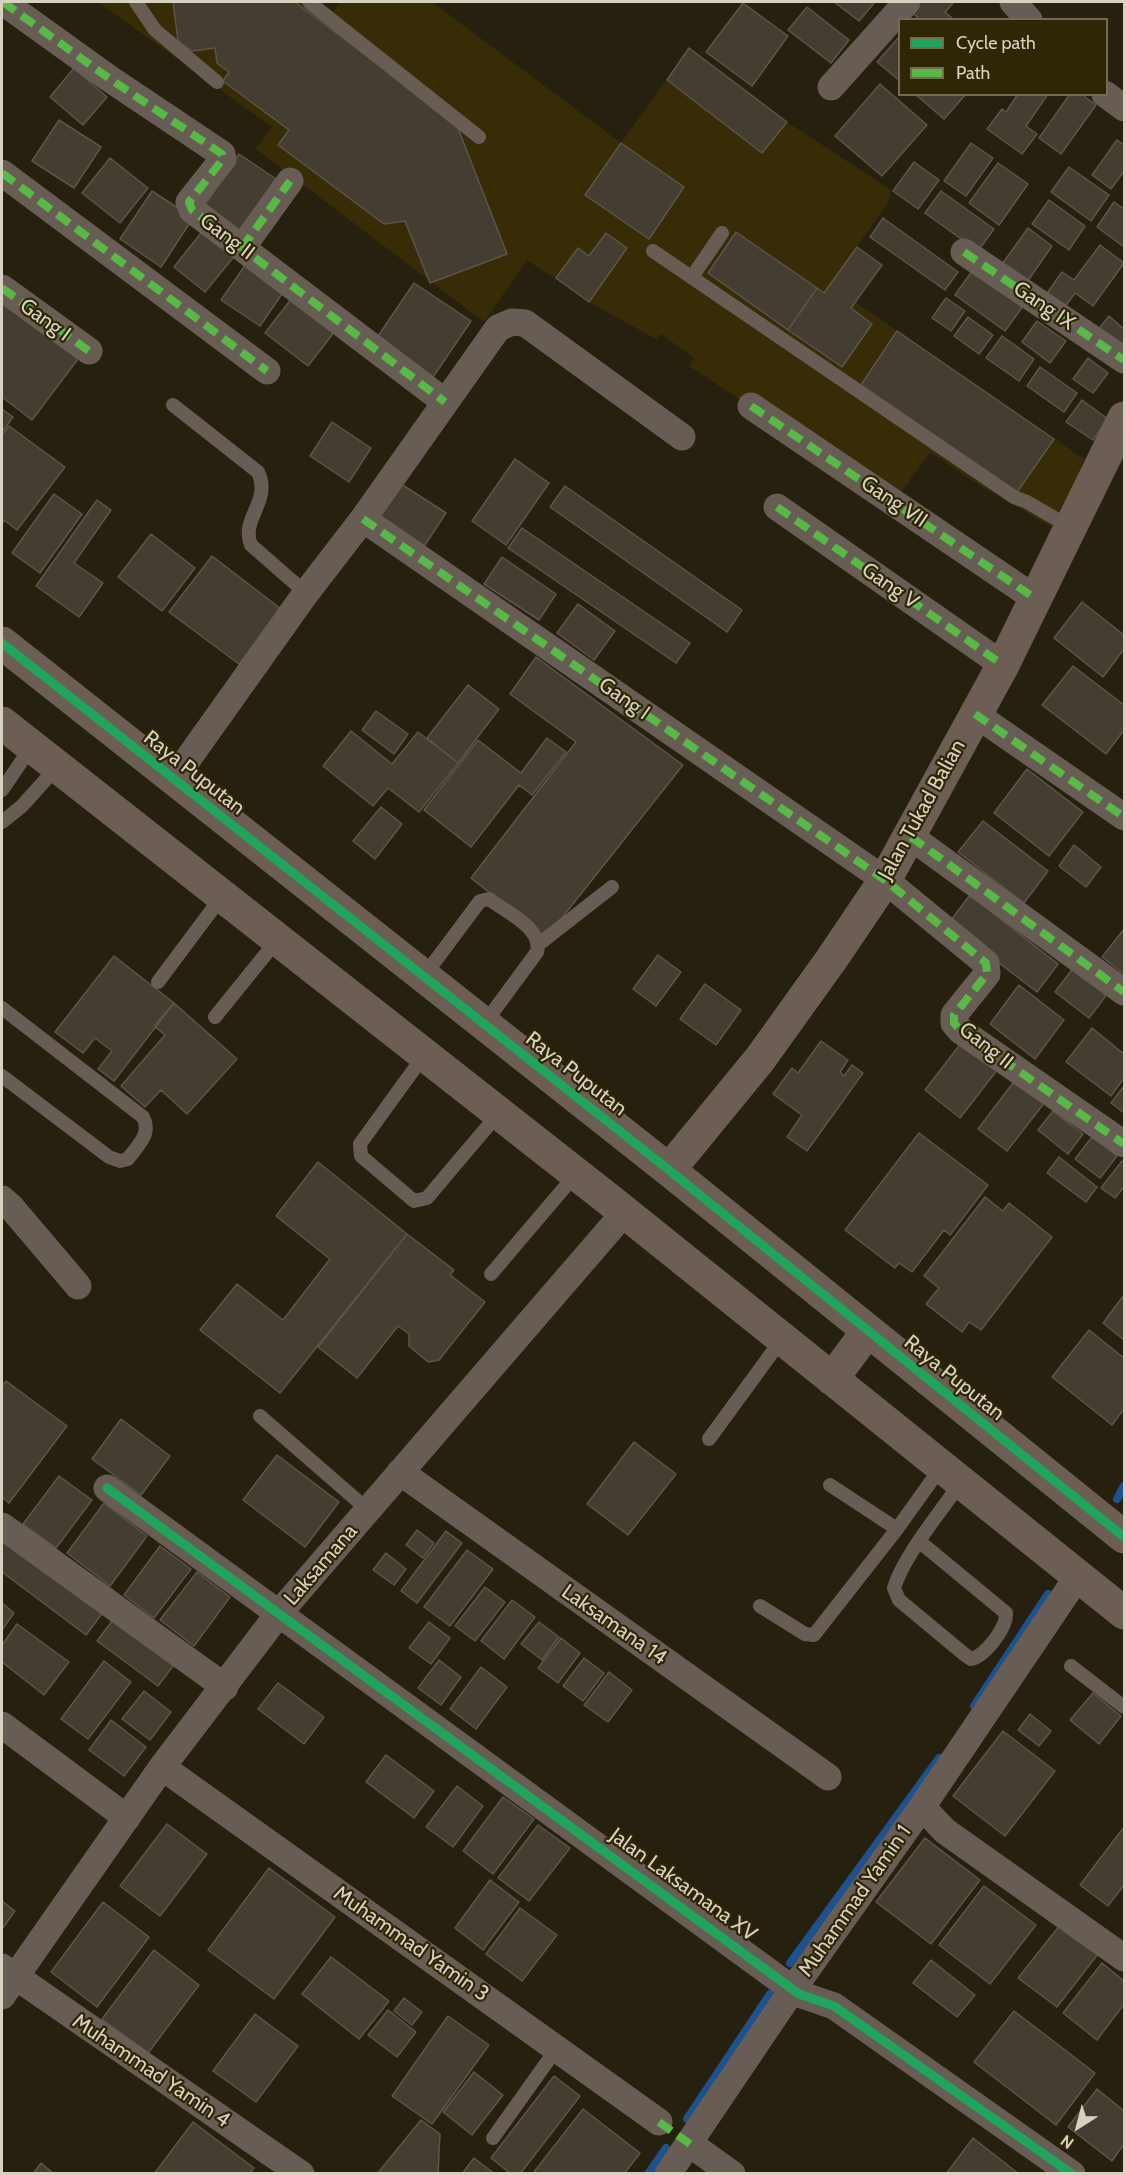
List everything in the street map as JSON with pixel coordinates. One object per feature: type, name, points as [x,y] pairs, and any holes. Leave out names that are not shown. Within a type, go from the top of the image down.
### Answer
[{"type":"main road","name":"Jalan Tukad Balian","points":[[669,1170],[760,1059],[885,880],[1003,665],[1070,527],[1122,430]]},
{"type":"main road","name":"Raya Puputan","points":[[2,643],[669,1170],[867,1332],[1122,1528]]},
{"type":"main road","points":[[2,723],[425,1054],[1125,1613]]},
{"type":"main road","points":[[832,1379],[867,1332]]},
{"type":"street","name":"Gang II","points":[[3,2],[110,79],[222,154],[223,159],[189,201],[189,207],[445,402]]},
{"type":"street","points":[[831,87],[907,2]]},
{"type":"street","points":[[1013,2],[1027,18]]},
{"type":"street","points":[[1108,96],[1125,108]]},
{"type":"street","points":[[2,173],[267,371]]},
{"type":"street","points":[[242,248],[290,181]]},
{"type":"street","name":"Gang IX","points":[[964,252],[1125,360]]},
{"type":"street","name":"Gang I","points":[[2,288],[89,351]]},
{"type":"street","points":[[173,780],[306,593],[363,519],[498,328],[512,322],[525,323],[682,437]]},
{"type":"street","name":"Gang VII","points":[[751,406],[1036,598]]},
{"type":"street","name":"Gang V","points":[[777,507],[1003,665]]},
{"type":"street","name":"Gang I","points":[[363,519],[885,880]]},
{"type":"street","points":[[975,714],[1125,817]]},
{"type":"street","points":[[910,837],[1125,992]]},
{"type":"street","name":"Gang II","points":[[885,880],[986,963],[987,974],[954,1015],[954,1023],[961,1031],[1125,1144]]},
{"type":"street","points":[[2,1199],[78,1286]]},
{"type":"street","name":"Laksamana","points":[[5,1980],[280,1612],[624,1213]]},
{"type":"street","name":"Laksamana 14","points":[[400,1472],[828,1778]]},
{"type":"street","name":"Jalan Laksamana XV","points":[[107,1488],[280,1612],[793,1989],[834,2006],[1072,2174]]},
{"type":"street","points":[[2,1526],[225,1687]]},
{"type":"street","name":"Muhammad Yamin 1","points":[[668,2174],[793,1989],[922,1807],[1078,1576]]},
{"type":"street","points":[[2,1725],[127,1818]]},
{"type":"street","name":"Muhammad Yamin 3","points":[[162,1767],[658,2122]]},
{"type":"street","name":"Muhammad Yamin 1","points":[[922,1807],[945,1831],[1125,1958]]},
{"type":"street","name":"Muhammad Yamin 4","points":[[5,1980],[301,2174]]},
{"type":"street","points":[[690,2144],[732,2174]]},
{"type":"lane","points":[[136,2],[155,30],[217,82]]},
{"type":"lane","points":[[309,2],[479,137]]},
{"type":"lane","points":[[692,277],[722,233]]},
{"type":"lane","points":[[653,250],[1014,497],[1027,501],[1070,527]]},
{"type":"lane","points":[[172,405],[258,472],[263,482],[263,491],[248,530],[248,538],[251,544],[306,593]]},
{"type":"lane","points":[[2,790],[32,746]]},
{"type":"lane","points":[[2,822],[22,806],[57,767]]},
{"type":"lane","points":[[539,944],[612,887]]},
{"type":"lane","points":[[158,982],[223,895]]},
{"type":"lane","points":[[423,976],[480,901],[489,899],[536,934],[539,944],[537,952],[484,1024]]},
{"type":"lane","points":[[215,1017],[278,939]]},
{"type":"lane","points":[[2,1008],[142,1117],[147,1125],[147,1133],[128,1159],[120,1161],[109,1157],[2,1076]]},
{"type":"lane","points":[[425,1054],[358,1150],[361,1156],[414,1201],[427,1198],[499,1113]]},
{"type":"lane","points":[[492,1274],[576,1174]]},
{"type":"lane","points":[[709,1439],[782,1339]]},
{"type":"lane","points":[[260,1416],[368,1510]]},
{"type":"lane","points":[[760,1606],[805,1634],[814,1635],[897,1528],[952,1474]]},
{"type":"lane","points":[[920,1542],[1006,1613],[1004,1626],[978,1657],[971,1659],[899,1600],[894,1588],[898,1575],[920,1542],[952,1474]]},
{"type":"lane","points":[[830,1485],[897,1528]]},
{"type":"lane","points":[[1071,1666],[1125,1707]]},
{"type":"lane","points":[[493,2138],[557,2048]]},
{"type":"shaded area","points":[[98,2],[319,2],[333,12],[340,2],[432,2],[621,143],[689,48],[787,122],[891,190],[888,203],[857,246],[882,265],[855,302],[1084,459],[1058,531],[979,485],[930,452],[894,502],[689,366],[694,358],[661,334],[656,339],[589,302],[527,260],[484,322],[256,149],[272,127]]},
{"type":"building","points":[[173,2],[295,2],[456,123],[507,254],[430,283],[405,221],[384,224],[278,145],[289,130],[223,81],[229,72],[217,63],[215,48],[192,51],[178,41]]},
{"type":"building","points":[[834,2],[875,2],[859,21]]},
{"type":"building","points":[[920,2],[954,2],[945,12],[952,18],[918,18],[911,11]]},
{"type":"building","points":[[743,3],[788,36],[752,86],[706,52]]},
{"type":"building","points":[[807,7],[849,40],[831,63],[788,30]]},
{"type":"building","points":[[898,38],[898,79],[877,62]]},
{"type":"building","points":[[689,48],[787,122],[762,153],[667,80]]},
{"type":"building","points":[[74,68],[107,97],[83,125],[50,97]]},
{"type":"building","points":[[880,84],[927,125],[882,176],[835,136]]},
{"type":"building","points":[[917,96],[964,96],[944,119]]},
{"type":"building","points":[[1017,96],[1047,96],[1026,126],[1037,134],[1022,154],[987,129],[1002,109],[1006,112]]},
{"type":"building","points":[[1069,96],[1084,96],[1096,105],[1061,154],[1039,138]]},
{"type":"building","points":[[59,120],[101,147],[74,188],[32,161]]},
{"type":"building","points":[[1117,140],[1124,145],[1124,171],[1111,189],[1092,175]]},
{"type":"building","points":[[621,143],[684,187],[649,239],[585,195]]},
{"type":"building","points":[[971,143],[993,158],[966,196],[944,181]]},
{"type":"building","points":[[239,154],[282,183],[246,237],[203,208]]},
{"type":"building","points":[[110,158],[148,188],[120,223],[82,193]]},
{"type":"building","points":[[914,162],[939,180],[918,209],[893,191]]},
{"type":"building","points":[[998,163],[1028,184],[999,225],[969,203]]},
{"type":"building","points":[[1069,167],[1109,195],[1091,221],[1051,192]]},
{"type":"building","points":[[152,191],[193,218],[161,267],[120,239]]},
{"type":"building","points":[[941,191],[994,229],[978,251],[925,213]]},
{"type":"building","points":[[1049,200],[1085,226],[1069,250],[1032,224]]},
{"type":"building","points":[[1114,202],[1124,209],[1124,247],[1097,227]]},
{"type":"building","points":[[883,218],[958,272],[945,290],[870,237]]},
{"type":"building","points":[[205,228],[237,253],[205,292],[174,267]]},
{"type":"building","points":[[1028,228],[1052,246],[1025,285],[1000,267]]},
{"type":"building","points":[[736,232],[817,288],[788,330],[708,273]]},
{"type":"building","points":[[606,233],[627,248],[589,302],[556,278],[578,248],[589,256]]},
{"type":"building","points":[[1100,245],[1124,263],[1093,306],[1075,293],[1061,312],[1043,299],[1062,272],[1074,280]]},
{"type":"building","points":[[857,247],[882,265],[851,308],[872,324],[842,367],[788,330],[817,288],[824,293]]},
{"type":"building","points":[[248,261],[286,288],[260,326],[221,300]]},
{"type":"building","points":[[973,270],[1023,306],[1005,331],[955,295]]},
{"type":"building","points":[[414,283],[471,321],[433,377],[376,339]]},
{"type":"building","points":[[292,298],[335,331],[308,366],[265,333]]},
{"type":"building","points":[[946,298],[965,311],[951,331],[932,318]]},
{"type":"building","points":[[2,302],[78,359],[32,420],[2,397]]},
{"type":"building","points":[[1109,316],[1124,329],[1124,348],[1097,331]]},
{"type":"building","points":[[968,317],[993,335],[979,354],[954,336]]},
{"type":"building","points":[[1037,321],[1066,341],[1050,363],[1022,342]]},
{"type":"building","points":[[897,331],[1054,439],[1015,495],[859,388]]},
{"type":"building","points":[[1002,336],[1034,359],[1019,381],[986,358]]},
{"type":"building","points":[[1088,358],[1108,373],[1093,393],[1073,379]]},
{"type":"building","points":[[1040,367],[1077,393],[1064,412],[1027,386]]},
{"type":"building","points":[[1082,400],[1108,419],[1093,440],[1066,422]]},
{"type":"building","points":[[2,409],[13,417],[2,432]]},
{"type":"building","points":[[332,422],[371,448],[349,482],[310,456]]},
{"type":"building","points":[[9,426],[65,467],[17,530],[4,520],[2,524],[2,435]]},
{"type":"building","points":[[515,459],[549,483],[506,545],[472,521]]},
{"type":"building","points":[[398,482],[446,513],[421,551],[373,521]]},
{"type":"building","points":[[565,486],[742,610],[727,632],[550,507]]},
{"type":"building","points":[[54,494],[82,514],[40,573],[12,553]]},
{"type":"building","points":[[97,500],[111,510],[74,563],[103,583],[79,617],[36,586]]},
{"type":"building","points":[[522,528],[690,643],[676,663],[508,548]]},
{"type":"building","points":[[151,534],[195,568],[162,611],[118,577]]},
{"type":"building","points":[[212,556],[281,609],[239,664],[169,612]]},
{"type":"building","points":[[502,557],[556,594],[539,620],[484,584]]},
{"type":"building","points":[[1082,602],[1124,635],[1124,649],[1103,677],[1054,638]]},
{"type":"building","points":[[578,604],[615,631],[594,660],[557,633]]},
{"type":"building","points":[[536,657],[683,765],[546,938],[471,878],[576,742],[510,694]]},
{"type":"building","points":[[1073,666],[1124,705],[1124,730],[1106,754],[1042,705]]},
{"type":"building","points":[[468,685],[499,709],[458,763],[427,738]]},
{"type":"building","points":[[376,711],[408,734],[394,754],[362,730]]},
{"type":"building","points":[[351,731],[392,764],[418,732],[458,763],[419,812],[388,788],[373,806],[323,766]]},
{"type":"building","points":[[547,738],[566,752],[532,795],[519,785],[471,847],[424,810],[478,740],[521,773]]},
{"type":"building","points":[[1027,769],[1083,812],[1049,856],[994,813]]},
{"type":"building","points":[[381,807],[402,824],[375,859],[353,841]]},
{"type":"building","points":[[983,821],[1048,871],[1024,903],[958,852]]},
{"type":"building","points":[[1074,845],[1101,867],[1086,887],[1059,866]]},
{"type":"building","points":[[970,895],[1058,964],[1037,992],[948,924]]},
{"type":"building","points":[[1124,929],[1124,974],[1102,957]]},
{"type":"building","points":[[658,955],[681,972],[656,1006],[633,989]]},
{"type":"building","points":[[114,956],[174,1003],[114,1081],[98,1069],[112,1051],[95,1038],[83,1053],[55,1032]]},
{"type":"building","points":[[1074,967],[1108,993],[1089,1018],[1055,992]]},
{"type":"building","points":[[705,984],[741,1010],[716,1045],[680,1019]]},
{"type":"building","points":[[1019,985],[1064,1020],[1035,1059],[990,1024]]},
{"type":"building","points":[[174,1003],[237,1059],[187,1114],[161,1090],[145,1107],[121,1086],[165,1035],[154,1026]]},
{"type":"building","points":[[1092,1028],[1124,1054],[1124,1078],[1111,1096],[1066,1062]]},
{"type":"building","points":[[965,1038],[1001,1065],[960,1118],[925,1090]]},
{"type":"building","points":[[821,1041],[848,1060],[840,1072],[844,1076],[852,1065],[863,1073],[807,1151],[787,1137],[802,1115],[773,1094],[792,1068],[798,1073]]},
{"type":"building","points":[[1016,1079],[1045,1102],[1007,1151],[978,1129]]},
{"type":"building","points":[[1124,1086],[1124,1113],[1111,1103]]},
{"type":"building","points":[[1053,1111],[1083,1134],[1068,1154],[1038,1130]]},
{"type":"building","points":[[919,1133],[988,1185],[950,1235],[944,1230],[912,1272],[899,1263],[895,1268],[845,1230]]},
{"type":"building","points":[[1092,1137],[1117,1156],[1100,1178],[1075,1159]]},
{"type":"building","points":[[1059,1157],[1097,1187],[1086,1202],[1047,1173]]},
{"type":"building","points":[[1122,1161],[1124,1163],[1124,1187],[1115,1198],[1101,1188]]},
{"type":"building","points":[[318,1162],[407,1234],[280,1393],[200,1330],[237,1284],[283,1320],[330,1259],[276,1216]]},
{"type":"building","points":[[985,1197],[1003,1211],[1009,1203],[1052,1237],[981,1330],[969,1322],[962,1332],[926,1304],[939,1288],[924,1276]]},
{"type":"building","points":[[407,1234],[454,1270],[450,1275],[485,1302],[439,1360],[428,1362],[409,1346],[409,1334],[398,1326],[357,1378],[318,1347]]},
{"type":"building","points":[[1124,1295],[1124,1340],[1103,1323]]},
{"type":"building","points":[[1089,1330],[1124,1358],[1124,1409],[1112,1425],[1052,1377]]},
{"type":"building","points":[[6,1381],[67,1426],[9,1503],[2,1497],[2,1386]]},
{"type":"building","points":[[121,1419],[170,1456],[141,1495],[92,1459]]},
{"type":"building","points":[[634,1442],[676,1474],[628,1535],[587,1504]]},
{"type":"building","points":[[277,1455],[339,1502],[305,1547],[243,1500]]},
{"type":"building","points":[[59,1476],[92,1500],[56,1548],[23,1524]]},
{"type":"building","points":[[104,1503],[147,1536],[110,1586],[67,1553]]},
{"type":"building","points":[[417,1530],[434,1543],[423,1558],[406,1545]]},
{"type":"building","points":[[446,1531],[462,1543],[417,1603],[401,1591]]},
{"type":"building","points":[[6,1538],[104,1611],[86,1635],[2,1572],[2,1544]]},
{"type":"building","points":[[160,1546],[191,1569],[154,1618],[124,1595]]},
{"type":"building","points":[[467,1550],[493,1569],[450,1626],[424,1607]]},
{"type":"building","points":[[386,1553],[406,1569],[394,1585],[373,1570]]},
{"type":"building","points":[[197,1572],[230,1597],[194,1646],[160,1620]]},
{"type":"building","points":[[485,1587],[505,1602],[475,1641],[455,1626]]},
{"type":"building","points":[[512,1600],[535,1617],[504,1659],[481,1641]]},
{"type":"building","points":[[2,1603],[14,1613],[2,1630]]},
{"type":"building","points":[[115,1617],[176,1662],[158,1686],[97,1641]]},
{"type":"building","points":[[429,1622],[450,1638],[431,1664],[409,1648]]},
{"type":"building","points":[[539,1622],[559,1637],[542,1660],[521,1644]]},
{"type":"building","points":[[17,1624],[69,1662],[44,1695],[2,1662],[2,1645]]},
{"type":"building","points":[[561,1638],[580,1653],[558,1683],[538,1668]]},
{"type":"building","points":[[584,1658],[604,1673],[583,1701],[563,1686]]},
{"type":"building","points":[[439,1660],[461,1677],[441,1705],[418,1688]]},
{"type":"building","points":[[104,1661],[131,1682],[88,1739],[61,1719]]},
{"type":"building","points":[[481,1667],[507,1687],[476,1729],[450,1709]]},
{"type":"building","points":[[609,1672],[632,1690],[608,1722],[584,1705]]},
{"type":"building","points":[[278,1683],[324,1717],[304,1744],[258,1709]]},
{"type":"building","points":[[144,1691],[171,1712],[150,1740],[122,1719]]},
{"type":"building","points":[[1093,1693],[1121,1716],[1099,1744],[1070,1720]]},
{"type":"building","points":[[1030,1714],[1051,1731],[1039,1746],[1018,1730]]},
{"type":"building","points":[[111,1720],[146,1747],[124,1776],[89,1750]]},
{"type":"building","points":[[1003,1731],[1055,1771],[1005,1836],[953,1796]]},
{"type":"building","points":[[386,1755],[434,1791],[414,1818],[366,1782]]},
{"type":"building","points":[[457,1786],[483,1806],[453,1847],[426,1827]]},
{"type":"building","points":[[503,1797],[534,1819],[493,1874],[463,1851]]},
{"type":"building","points":[[167,1824],[207,1854],[160,1916],[120,1886]]},
{"type":"building","points":[[538,1825],[570,1848],[529,1901],[498,1878]]},
{"type":"building","points":[[1124,1827],[1124,1885],[1108,1906],[1080,1885]]},
{"type":"building","points":[[925,1838],[980,1880],[931,1944],[876,1902]]},
{"type":"building","points":[[269,1868],[335,1917],[274,1999],[208,1950]]},
{"type":"building","points":[[490,1880],[519,1902],[483,1950],[455,1928]]},
{"type":"building","points":[[984,1886],[1036,1925],[990,1984],[939,1945]]},
{"type":"building","points":[[2,1901],[15,1911],[2,1929]]},
{"type":"building","points":[[103,1902],[149,1937],[97,2007],[51,1972]]},
{"type":"building","points":[[520,1908],[557,1935],[522,1981],[486,1954]]},
{"type":"building","points":[[1060,1925],[1098,1954],[1057,2007],[1018,1978]]},
{"type":"building","points":[[154,1950],[199,1985],[148,2053],[102,2019]]},
{"type":"building","points":[[331,1957],[389,2001],[359,2039],[302,1994]]},
{"type":"building","points":[[931,1960],[975,1995],[957,2017],[913,1983]]},
{"type":"building","points":[[1102,1963],[1124,1981],[1124,2004],[1097,2040],[1063,2013]]},
{"type":"building","points":[[404,1998],[422,2012],[412,2025],[394,2011]]},
{"type":"building","points":[[388,2010],[416,2032],[397,2057],[368,2035]]},
{"type":"building","points":[[1014,2011],[1095,2073],[1056,2125],[974,2062]]},
{"type":"building","points":[[255,2014],[298,2046],[256,2102],[213,2071]]},
{"type":"building","points":[[448,2016],[489,2045],[432,2124],[392,2096]]},
{"type":"building","points":[[474,2072],[503,2095],[472,2135],[443,2112]]},
{"type":"building","points":[[554,2076],[580,2096],[520,2174],[511,2174],[491,2158]]},
{"type":"building","points":[[1097,2089],[1124,2111],[1124,2144],[1112,2161],[1068,2127]]},
{"type":"building","points":[[583,2109],[640,2153],[624,2174],[536,2174],[534,2172]]},
{"type":"building","points":[[421,2120],[440,2134],[438,2174],[377,2174]]},
{"type":"building","points":[[193,2122],[254,2168],[249,2174],[154,2174]]},
{"type":"building","points":[[973,2138],[1019,2174],[946,2174]]},
{"type":"building","points":[[474,2158],[495,2174],[462,2174]]},
{"type":"building","points":[[41,2163],[54,2174],[33,2174]]},
{"type":"waterway","points":[[1117,1499],[1124,1486]]},
{"type":"waterway","points":[[974,1706],[1048,1594]]},
{"type":"waterway","points":[[790,1963],[939,1758]]},
{"type":"waterway","points":[[687,2119],[770,1994]]},
{"type":"waterway","points":[[648,2174],[666,2148]]},
{"type":"marked path","points":[[3,2],[110,79],[222,154],[223,159],[189,202],[192,210],[445,402]]},
{"type":"marked path","points":[[2,173],[267,371]]},
{"type":"marked path","points":[[242,248],[290,181]]},
{"type":"marked path","points":[[964,252],[1124,360]]},
{"type":"marked path","points":[[2,288],[89,351]]},
{"type":"marked path","points":[[751,406],[1036,599]]},
{"type":"marked path","points":[[777,507],[1003,665]]},
{"type":"marked path","points":[[363,519],[885,880],[986,963],[987,974],[954,1015],[954,1023],[961,1031],[1124,1144]]},
{"type":"marked path","points":[[975,714],[1124,817]]},
{"type":"marked path","points":[[911,837],[1124,992]]},
{"type":"marked path","points":[[659,2122],[690,2144]]},
{"type":"cycle path","points":[[2,643],[669,1170],[1124,1537]]},
{"type":"cycle path","points":[[107,1488],[799,1994],[834,2006],[1072,2174]]}]
